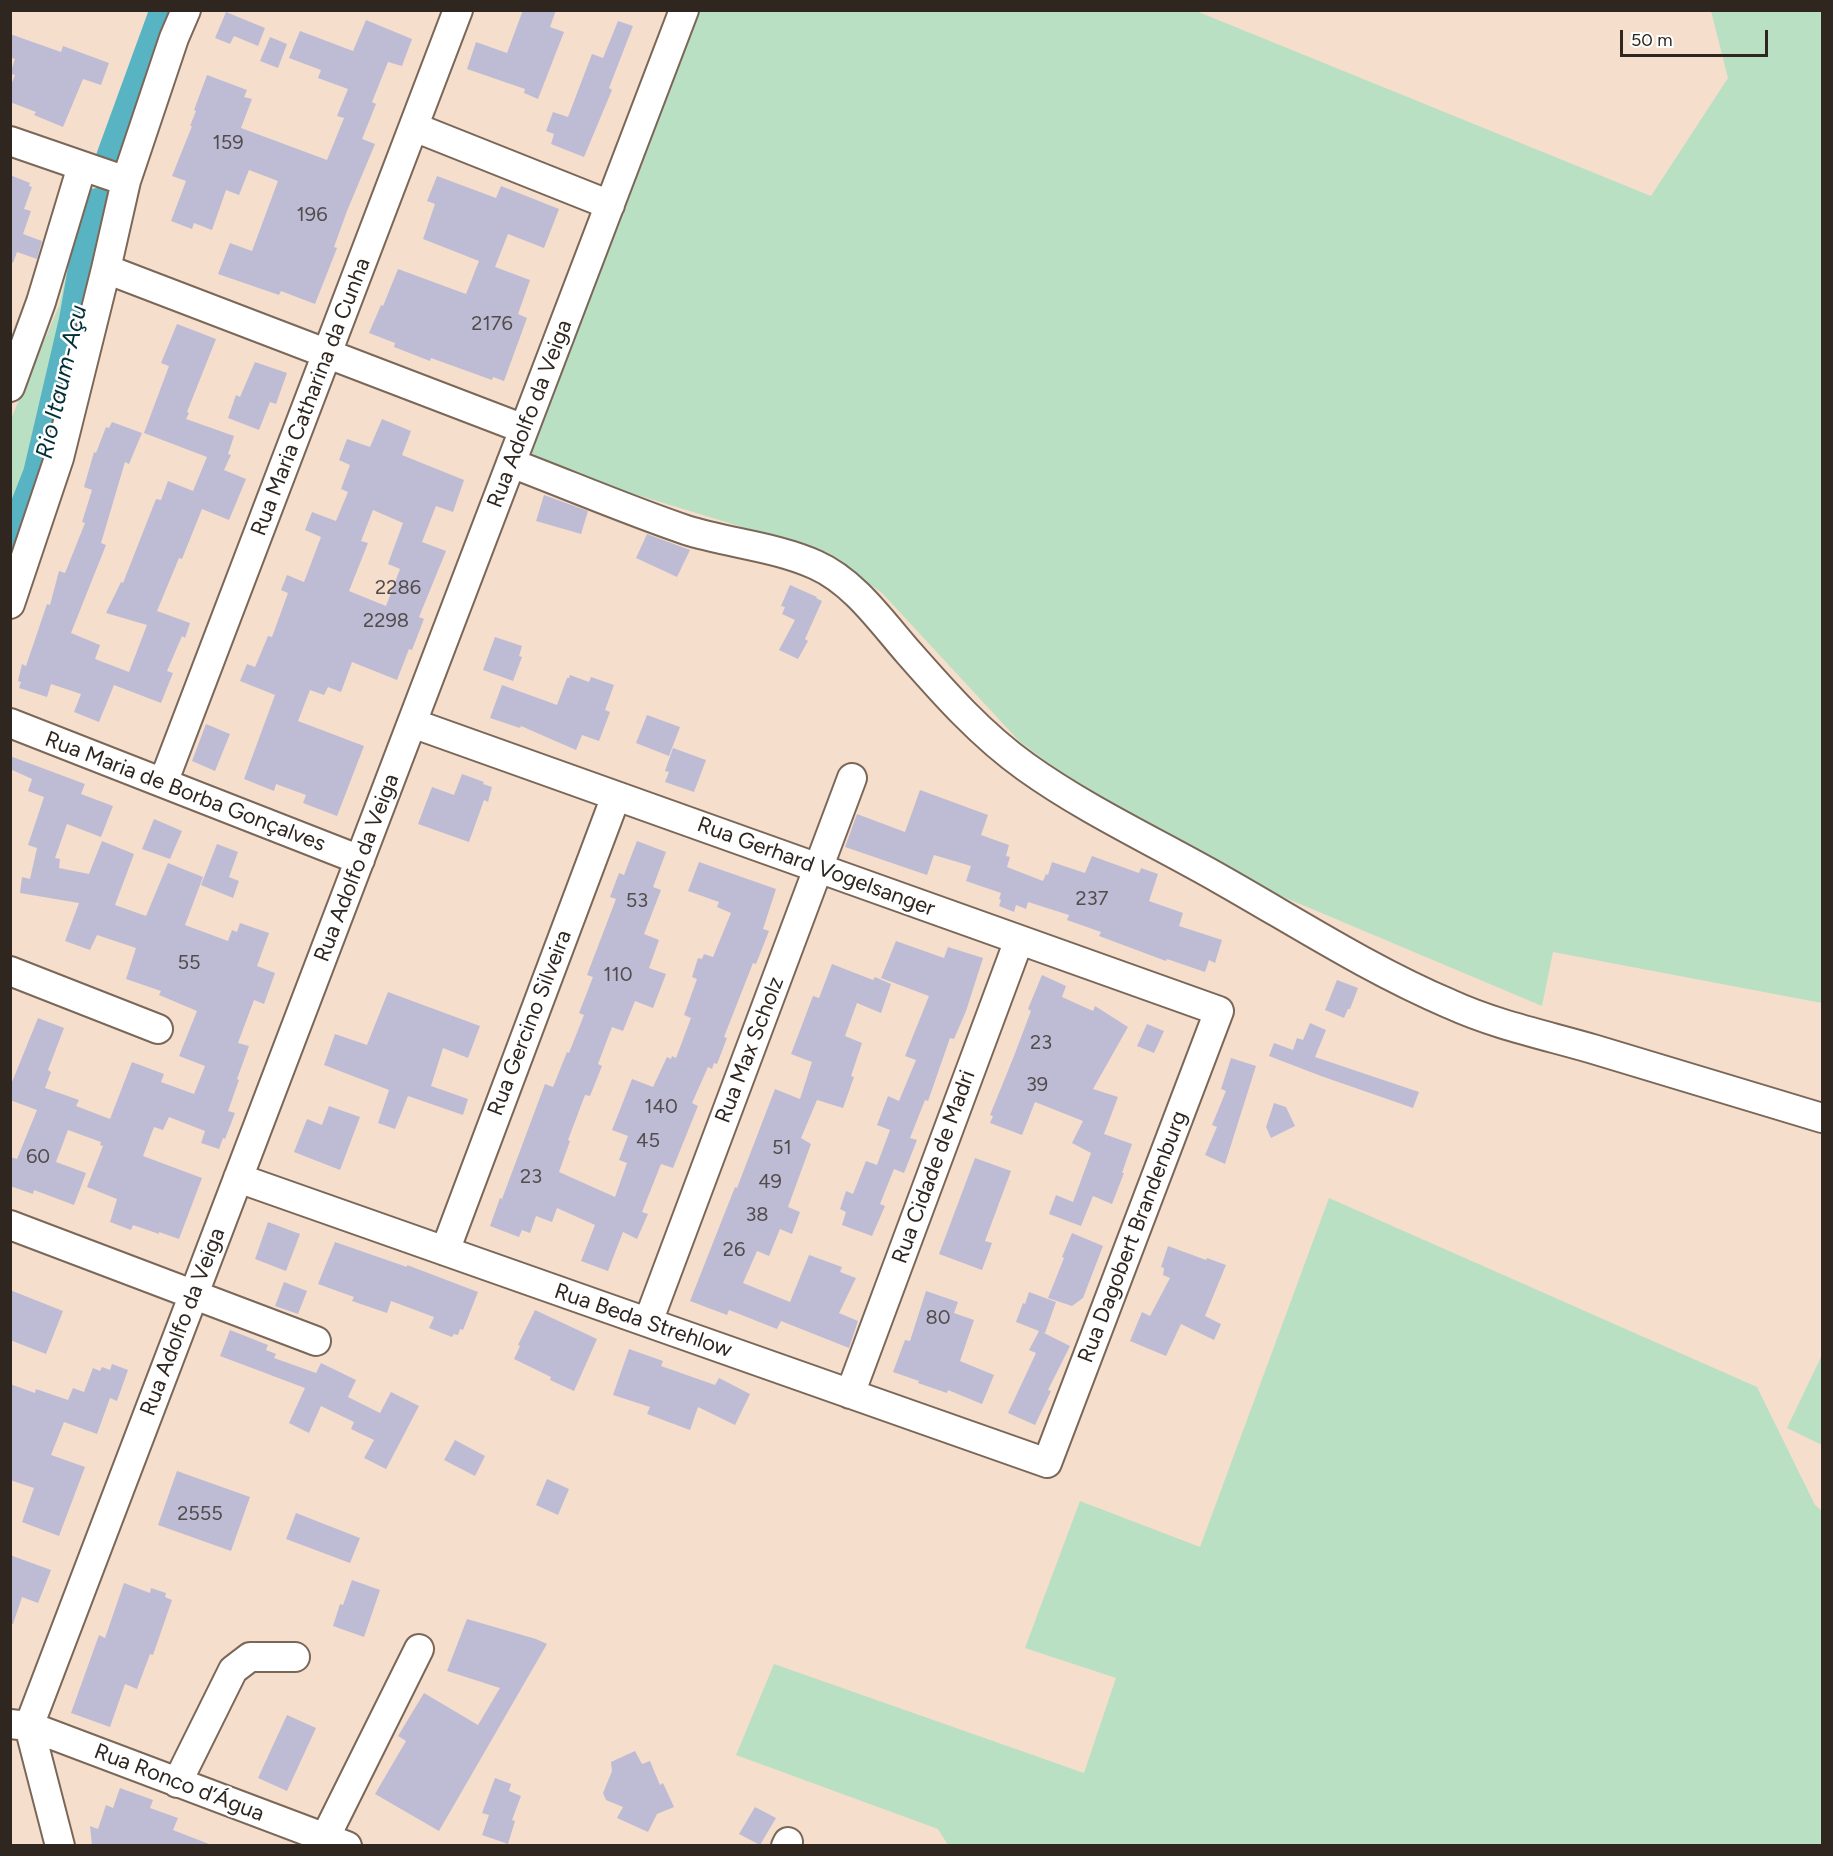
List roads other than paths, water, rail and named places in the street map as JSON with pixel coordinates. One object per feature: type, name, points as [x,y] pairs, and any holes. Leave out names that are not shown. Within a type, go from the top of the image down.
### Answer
[{"type":"street","points":[[10,604],[59,458],[126,181],[174,38],[186,10]]},
{"type":"street","name":"Rua Maria Catharina da Cunha","points":[[163,783],[458,10]]},
{"type":"street","name":"Rua Adolfo da Veiga","points":[[20,1725],[194,1295],[684,10]]},
{"type":"street","points":[[414,127],[610,205]]},
{"type":"street","points":[[10,141],[126,181]]},
{"type":"street","points":[[10,387],[41,302],[82,166]]},
{"type":"street","points":[[106,269],[524,429]]},
{"type":"street","points":[[511,463],[686,530],[795,557],[818,566],[835,576],[859,596],[947,696],[979,728],[1024,766],[1081,802],[1405,983],[1450,1005],[1520,1030],[1586,1047],[1822,1118]]},
{"type":"street","name":"Rua Maria de Borba Gonçalves","points":[[10,723],[360,860]]},
{"type":"street","name":"Rua Gerhard Vogelsanger","points":[[412,723],[1219,1011]]},
{"type":"street","name":"Rua Max Scholz","points":[[648,1322],[852,778]]},
{"type":"street","name":"Rua Gercino Silveira","points":[[445,1251],[616,796]]},
{"type":"street","name":"Rua Cidade de Madri","points":[[850,1394],[1019,939]]},
{"type":"street","points":[[10,971],[158,1029]]},
{"type":"street","name":"Rua Dagobert Brandenburg","points":[[1047,1463],[1219,1011]]},
{"type":"street","name":"Rua Beda Strehlow","points":[[238,1178],[1047,1463]]},
{"type":"street","points":[[10,1225],[316,1341]]},
{"type":"street","points":[[336,1841],[419,1649]]},
{"type":"street","points":[[177,1782],[233,1670],[250,1657],[295,1657]]},
{"type":"street","points":[[20,1725],[60,1845]]},
{"type":"street","name":"Rua Ronco d’Água","points":[[20,1725],[336,1841]]},
{"type":"waterway","name":"Rio Itaum-Açu","points":[[114,158],[168,10]]},
{"type":"waterway","name":"Rio Itaum-Açu","points":[[10,553],[41,474],[77,320],[97,206]]}]
